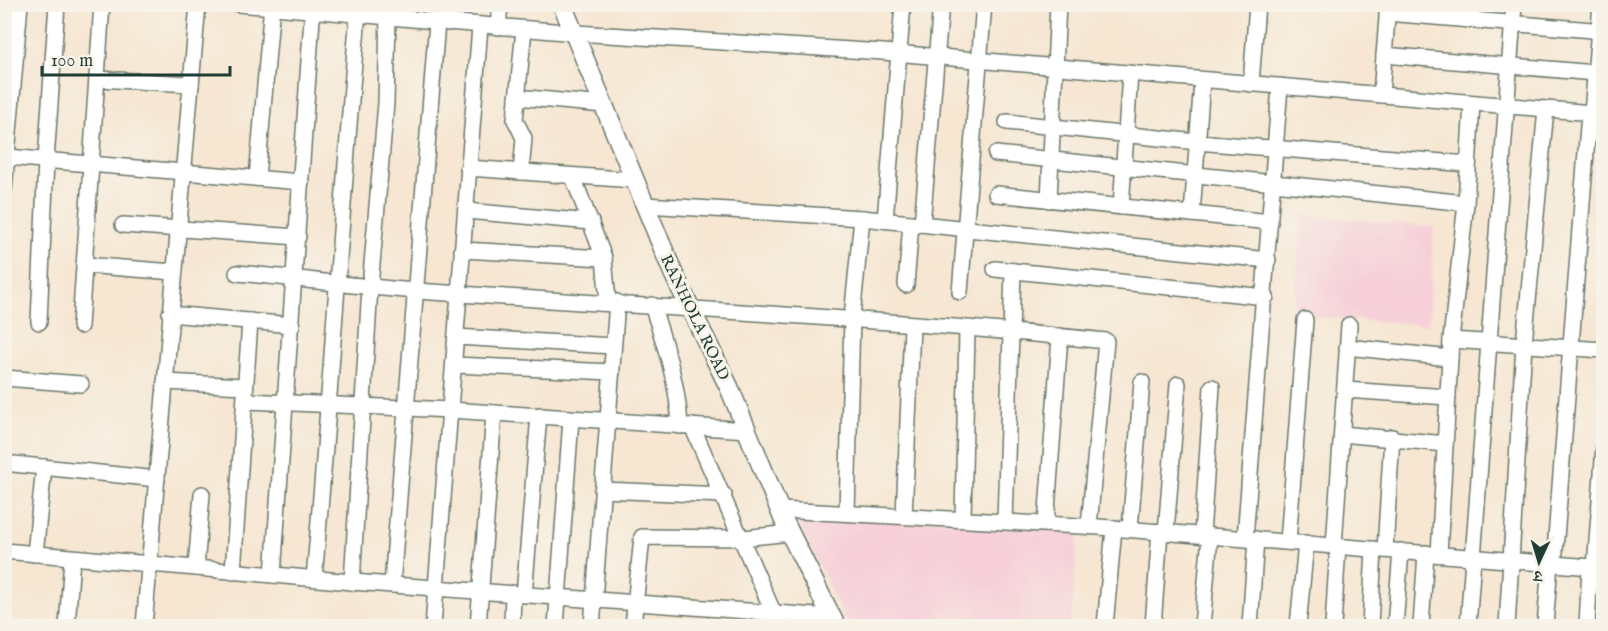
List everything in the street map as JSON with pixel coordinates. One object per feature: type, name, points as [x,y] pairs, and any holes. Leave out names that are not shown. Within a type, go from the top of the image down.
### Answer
[{"type":"street","points":[[4,190],[20,4]]},
{"type":"street","points":[[39,322],[46,160],[57,4]]},
{"type":"street","points":[[80,326],[102,4]]},
{"type":"street","points":[[144,627],[198,4]]},
{"type":"street","points":[[238,4],[355,9],[388,16],[412,12],[443,22],[480,26],[978,60],[1595,113]]},
{"type":"street","points":[[392,585],[414,291],[443,22],[449,4]]},
{"type":"street","points":[[498,27],[500,4]]},
{"type":"street","name":"RANHOLA ROAD","points":[[562,4],[576,33],[634,180],[747,430],[790,533],[833,622]]},
{"type":"street","points":[[885,220],[903,4]]},
{"type":"street","points":[[906,285],[937,57],[941,4]]},
{"type":"street","points":[[960,292],[984,4]]},
{"type":"street","points":[[1049,200],[1058,4]]},
{"type":"street","points":[[1251,84],[1257,4]]},
{"type":"street","points":[[1468,627],[1514,4]]},
{"type":"street","points":[[1545,627],[1570,347],[1595,113],[1601,4]]},
{"type":"street","points":[[257,178],[272,6]]},
{"type":"street","points":[[273,575],[313,7]]},
{"type":"street","points":[[315,578],[339,282],[343,182],[357,27],[355,9]]},
{"type":"street","points":[[1381,95],[1388,9],[1601,30]]},
{"type":"street","points":[[352,582],[361,407],[386,103],[388,16]]},
{"type":"street","points":[[433,627],[480,26]]},
{"type":"street","points":[[521,172],[525,146],[515,120],[524,29]]},
{"type":"street","points":[[1384,55],[1596,73]]},
{"type":"street","points":[[1121,207],[1130,74]]},
{"type":"street","points":[[97,79],[191,84]]},
{"type":"street","points":[[1192,214],[1202,81]]},
{"type":"street","points":[[1250,627],[1250,539],[1280,86]]},
{"type":"street","points":[[517,97],[604,105]]},
{"type":"street","points":[[1421,627],[1445,444],[1451,340],[1466,203],[1472,103]]},
{"type":"street","points":[[1507,627],[1524,344],[1546,109]]},
{"type":"street","points":[[1007,122],[1125,136],[1468,164]]},
{"type":"street","points":[[996,154],[1466,203]]},
{"type":"street","points":[[7,157],[301,182]]},
{"type":"street","points":[[468,168],[634,180]]},
{"type":"street","points":[[573,177],[604,258],[613,302],[612,372],[592,627]]},
{"type":"street","points":[[996,194],[1270,222]]},
{"type":"street","points":[[645,205],[885,220],[1268,260]]},
{"type":"street","points":[[466,211],[591,222]]},
{"type":"street","points":[[847,513],[852,320],[862,218]]},
{"type":"street","points":[[123,225],[297,237]]},
{"type":"street","points":[[462,250],[604,258]]},
{"type":"street","points":[[84,265],[174,273]]},
{"type":"street","points":[[995,269],[1266,297]]},
{"type":"street","points":[[1005,521],[1013,271]]},
{"type":"street","points":[[237,273],[414,291],[613,302],[912,326],[1010,331],[1106,341],[1089,526]]},
{"type":"street","points":[[652,305],[686,426],[724,495],[774,614]]},
{"type":"street","points":[[170,314],[292,325]]},
{"type":"street","points":[[1288,542],[1305,320]]},
{"type":"street","points":[[233,572],[250,321]]},
{"type":"street","points":[[1333,627],[1349,325]]},
{"type":"street","points":[[904,516],[912,326]]},
{"type":"street","points":[[963,519],[967,329]]},
{"type":"street","points":[[456,337],[613,345]]},
{"type":"street","points":[[1046,524],[1060,337]]},
{"type":"street","points":[[1451,340],[1604,350]]},
{"type":"street","points":[[1347,347],[1450,358]]},
{"type":"street","points":[[454,365],[612,372]]},
{"type":"street","points":[[4,378],[81,384]]},
{"type":"street","points":[[165,382],[286,403],[539,415],[747,430]]},
{"type":"street","points":[[1130,529],[1142,382]]},
{"type":"street","points":[[1153,627],[1178,384]]},
{"type":"street","points":[[1202,627],[1212,387]]},
{"type":"street","points":[[1345,390],[1448,397]]},
{"type":"street","points":[[478,627],[494,413]]},
{"type":"street","points":[[512,627],[539,415]]},
{"type":"street","points":[[556,627],[571,419]]},
{"type":"street","points":[[1342,434],[1392,437],[1445,444]]},
{"type":"street","points":[[1370,627],[1392,437]]},
{"type":"street","points":[[1587,627],[1596,567],[1604,447]]},
{"type":"street","points":[[4,463],[157,479]]},
{"type":"street","points":[[35,554],[44,467]]},
{"type":"street","points":[[602,490],[724,495]]},
{"type":"street","points":[[196,568],[202,495]]},
{"type":"street","points":[[780,510],[1089,526],[1596,567]]},
{"type":"street","points":[[1105,627],[1114,528]]},
{"type":"street","points":[[633,627],[642,537],[743,538],[790,533]]},
{"type":"street","points":[[1299,627],[1306,543]]},
{"type":"street","points":[[4,551],[435,589],[774,614],[833,622]]},
{"type":"street","points":[[1395,627],[1401,551]]},
{"type":"street","points":[[68,627],[72,558]]},
{"type":"shaded area","points":[[1302,215],[1434,227],[1428,325],[1293,315]]},
{"type":"shaded area","points":[[793,511],[1079,529],[1071,626],[903,626],[846,623]]}]
